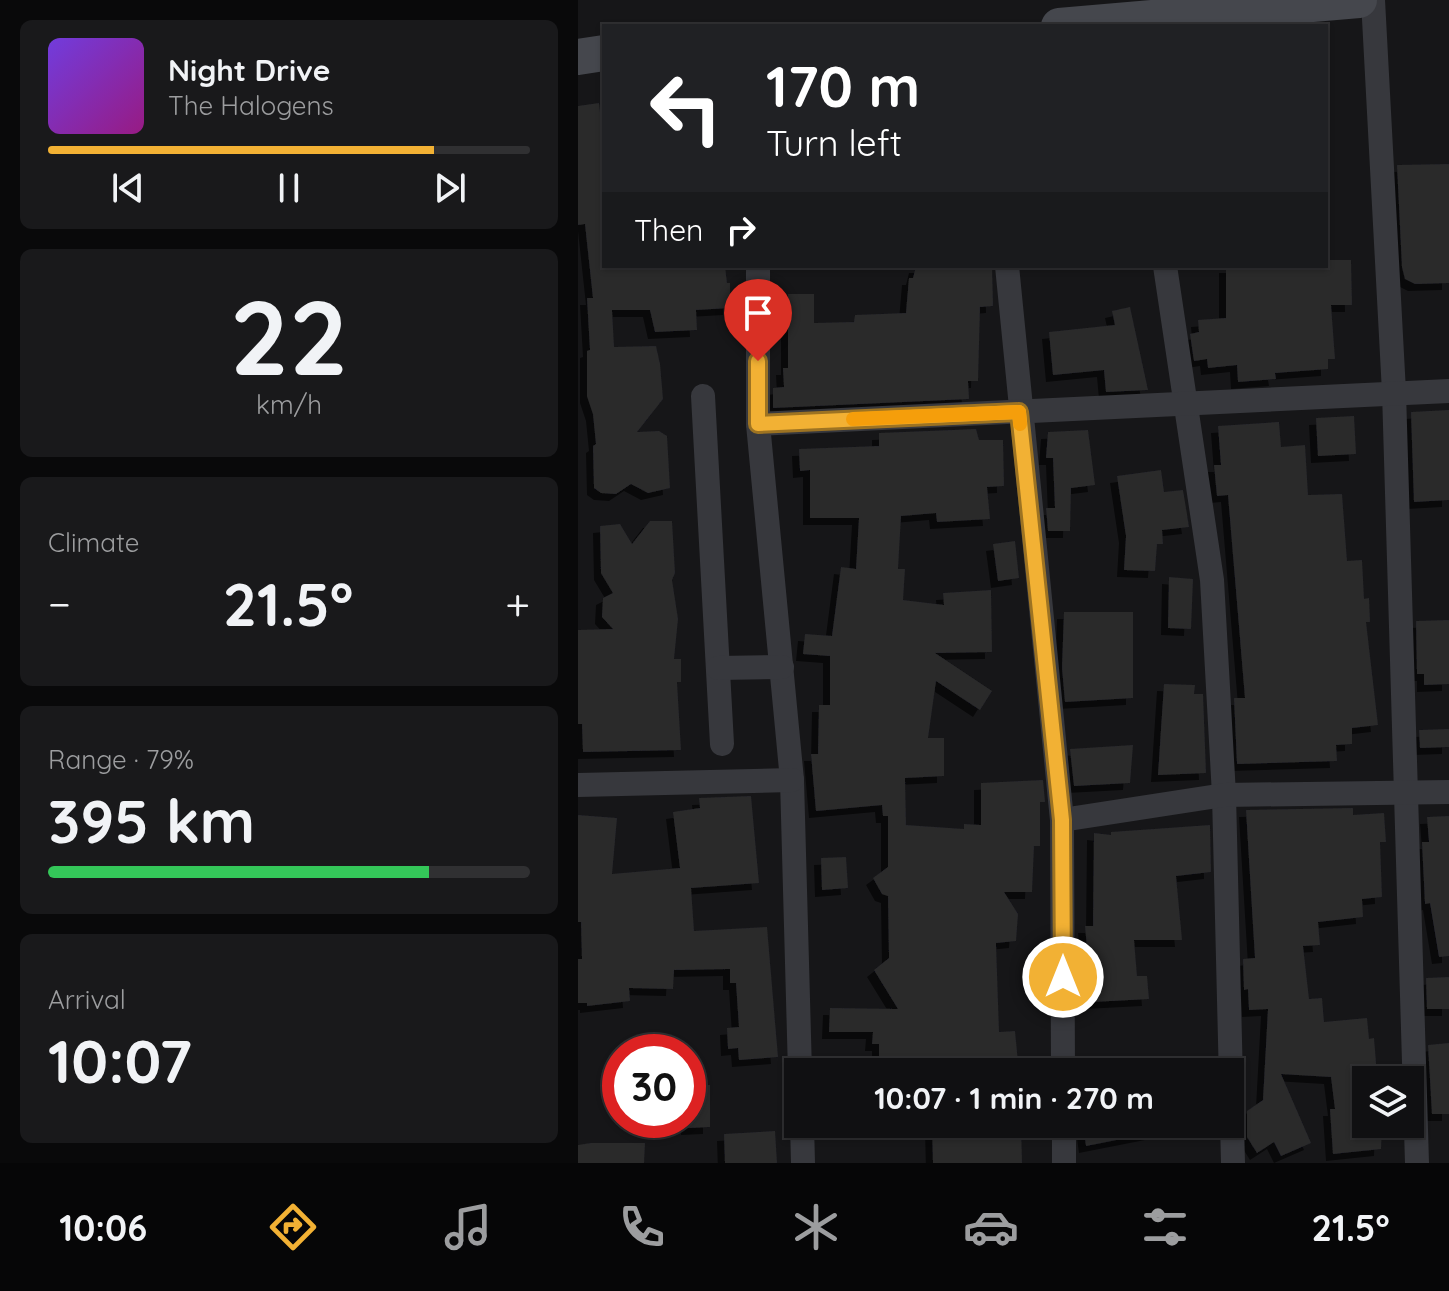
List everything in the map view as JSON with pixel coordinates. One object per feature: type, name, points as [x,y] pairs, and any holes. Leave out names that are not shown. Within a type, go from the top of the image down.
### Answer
[{"type":"main road","points":[[1074,24],[1142,15],[1359,0]]},
{"type":"main road","points":[[578,57],[602,53]]},
{"type":"street","points":[[1373,0],[1394,392],[1417,1163]]},
{"type":"street","points":[[758,268],[758,424],[792,780],[800,1058]]},
{"type":"street","points":[[1007,268],[1019,412],[1062,820],[1063,1058]]},
{"type":"street","points":[[1165,268],[1212,580],[1224,795],[1233,1163]]},
{"type":"street","points":[[758,424],[1449,391]]},
{"type":"street","points":[[703,396],[722,744]]},
{"type":"street","points":[[718,668],[782,667]]},
{"type":"street","points":[[578,785],[792,780]]},
{"type":"street","points":[[1062,820],[1224,795],[1449,792]]},
{"type":"street","points":[[802,1138],[803,1163]]},
{"type":"street","points":[[1064,1138],[1064,1163]]},
{"type":"building","points":[[599,103],[602,131],[602,268],[725,268],[727,283],[730,283],[730,308],[696,310],[697,330],[655,332],[650,310],[612,310],[614,347],[656,346],[660,364],[663,399],[637,432],[659,431],[667,436],[670,488],[648,493],[631,484],[616,494],[601,493],[594,488],[593,446],[596,444],[593,414],[587,396],[587,351],[590,350],[587,298],[593,298],[585,224],[578,225],[578,106]]},
{"type":"building","points":[[1449,164],[1449,283],[1415,284],[1405,279],[1402,267],[1397,165]]},
{"type":"building","points":[[1328,260],[1351,260],[1352,305],[1331,305],[1335,359],[1328,359],[1328,369],[1275,373],[1276,379],[1238,382],[1237,365],[1208,368],[1207,359],[1194,361],[1190,334],[1199,332],[1198,320],[1226,318],[1226,268],[1328,268]]},
{"type":"building","points":[[916,268],[992,268],[993,306],[980,307],[978,381],[968,381],[969,399],[773,408],[773,388],[784,387],[783,368],[788,368],[788,294],[814,294],[814,323],[854,322],[855,315],[906,313],[909,278],[913,278]]},
{"type":"building","points":[[1130,307],[1148,390],[1106,392],[1104,370],[1053,375],[1049,332],[1115,325],[1112,311]]},
{"type":"building","points":[[1449,410],[1449,500],[1414,502],[1411,412]]},
{"type":"building","points":[[1354,416],[1356,454],[1318,456],[1316,418]]},
{"type":"building","points":[[1279,422],[1281,447],[1305,445],[1308,495],[1342,494],[1347,561],[1362,560],[1364,599],[1369,598],[1370,622],[1366,622],[1378,725],[1352,728],[1352,744],[1336,745],[1337,761],[1237,764],[1234,698],[1245,698],[1228,495],[1217,496],[1214,465],[1221,465],[1218,426]]},
{"type":"building","points":[[976,429],[979,440],[1003,440],[1004,486],[987,487],[990,519],[937,522],[936,513],[901,516],[898,569],[905,569],[903,600],[944,605],[943,593],[991,590],[992,652],[935,653],[992,691],[980,710],[936,681],[928,738],[944,738],[944,776],[905,778],[906,825],[964,829],[964,824],[981,825],[981,783],[1043,780],[1045,802],[1040,802],[1040,846],[1034,846],[1032,892],[1004,892],[1018,914],[1016,941],[996,943],[999,1032],[1015,1031],[1018,1058],[879,1058],[879,1044],[872,1044],[873,1032],[829,1032],[830,1008],[898,1009],[874,970],[889,958],[888,896],[882,894],[873,878],[888,867],[888,816],[883,816],[882,805],[816,811],[811,754],[818,754],[819,705],[830,705],[830,656],[803,654],[805,634],[832,636],[841,567],[856,569],[859,518],[810,518],[810,470],[800,471],[799,449],[879,446],[879,433]]},
{"type":"building","points":[[1088,430],[1095,485],[1071,488],[1070,531],[1048,531],[1046,508],[1055,508],[1053,458],[1046,458],[1048,432]]},
{"type":"building","points":[[1161,470],[1164,492],[1183,490],[1189,527],[1162,530],[1163,544],[1157,544],[1155,571],[1124,570],[1126,536],[1117,476]]},
{"type":"building","points":[[650,521],[672,521],[675,573],[672,580],[678,619],[674,659],[681,659],[681,682],[677,682],[681,750],[583,752],[582,724],[578,724],[578,630],[613,629],[602,617],[603,598],[613,593],[601,573],[600,526],[620,524],[632,544]]},
{"type":"building","points":[[1015,541],[1019,578],[998,581],[993,544]]},
{"type":"building","points":[[1169,577],[1193,579],[1191,629],[1168,628]]},
{"type":"building","points":[[1064,612],[1133,612],[1133,698],[1065,702],[1062,668]]},
{"type":"building","points":[[1449,620],[1449,684],[1424,685],[1424,674],[1417,674],[1416,621]]},
{"type":"building","points":[[1164,684],[1195,685],[1194,694],[1203,694],[1206,773],[1158,775]]},
{"type":"building","points":[[1449,729],[1449,747],[1420,748],[1419,730]]},
{"type":"building","points":[[1133,745],[1130,783],[1074,786],[1070,749]]},
{"type":"building","points":[[751,796],[759,883],[691,888],[694,931],[767,927],[778,1057],[739,1060],[738,1048],[728,1049],[727,1028],[739,1027],[736,983],[730,983],[730,969],[674,970],[673,989],[629,988],[630,1001],[587,1006],[587,1003],[578,1003],[578,959],[582,959],[581,922],[578,922],[578,815],[617,818],[612,874],[680,868],[673,812],[700,808],[699,798]]},
{"type":"building","points":[[1353,808],[1353,815],[1384,813],[1386,842],[1380,842],[1382,897],[1362,899],[1363,917],[1318,922],[1320,945],[1303,946],[1309,999],[1322,998],[1324,1022],[1367,1018],[1369,1039],[1374,1038],[1376,1066],[1352,1066],[1352,1138],[1381,1138],[1381,1149],[1333,1154],[1330,1109],[1335,1109],[1331,1077],[1281,1074],[1311,1143],[1281,1156],[1274,1142],[1257,1153],[1247,1137],[1247,1111],[1263,1100],[1268,1009],[1249,1010],[1248,989],[1244,990],[1243,959],[1255,958],[1246,810]]},
{"type":"building","points":[[1449,816],[1449,956],[1439,957],[1430,903],[1425,904],[1422,842],[1429,842],[1427,817]]},
{"type":"building","points":[[1210,825],[1211,872],[1176,876],[1182,940],[1134,940],[1137,976],[1147,976],[1149,999],[1092,1002],[1085,926],[1093,926],[1094,833],[1111,835],[1111,832]]},
{"type":"building","points":[[846,857],[848,888],[822,890],[821,858]]},
{"type":"building","points":[[1449,977],[1449,1009],[1427,1009],[1426,978]]},
{"type":"building","points":[[1449,1043],[1449,1114],[1432,1114],[1428,1045]]},
{"type":"building","points":[[706,1085],[710,1085],[710,1127],[706,1127]]},
{"type":"building","points":[[775,1131],[777,1163],[725,1163],[724,1134]]},
{"type":"building","points":[[932,1138],[1021,1138],[1022,1163],[933,1163]]},
{"type":"building","points":[[1085,1138],[1127,1138],[1086,1146]]},
{"type":"building","points":[[645,1143],[644,1163],[578,1163],[578,1145]]},
{"type":"slow traffic","points":[[853,419],[1019,412],[1020,424]]},
{"type":"route","points":[[758,361],[758,424],[1019,412],[1062,820],[1063,977]]}]
